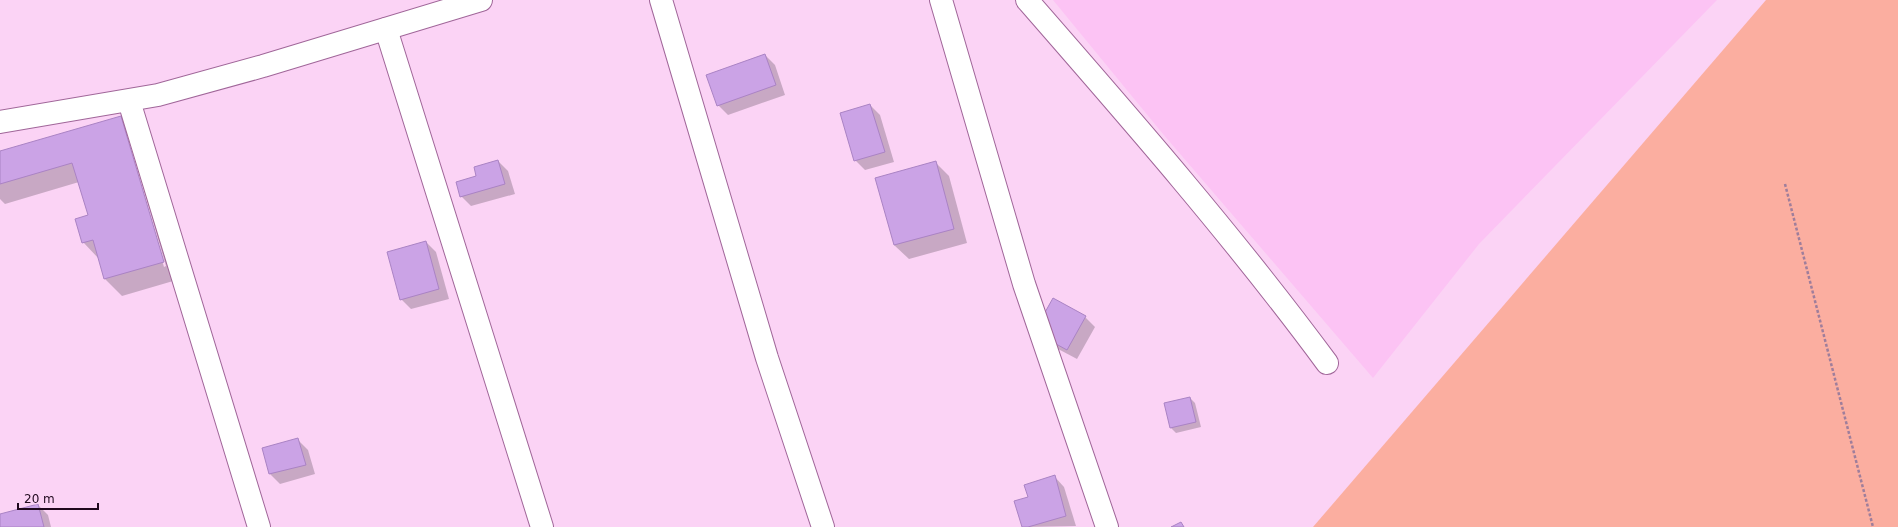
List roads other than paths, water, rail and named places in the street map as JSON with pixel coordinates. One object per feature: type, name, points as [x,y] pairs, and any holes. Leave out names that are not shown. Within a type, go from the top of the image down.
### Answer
[{"type":"lane","points":[[0,122],[158,95],[255,68],[481,0]]},
{"type":"lane","points":[[661,0],[767,358],[823,527]]},
{"type":"lane","points":[[941,0],[1024,284],[1106,527]]},
{"type":"lane","points":[[1027,0],[1152,145],[1295,320],[1327,363]]},
{"type":"lane","points":[[386,29],[542,527]]},
{"type":"lane","points":[[129,101],[259,527]]}]
